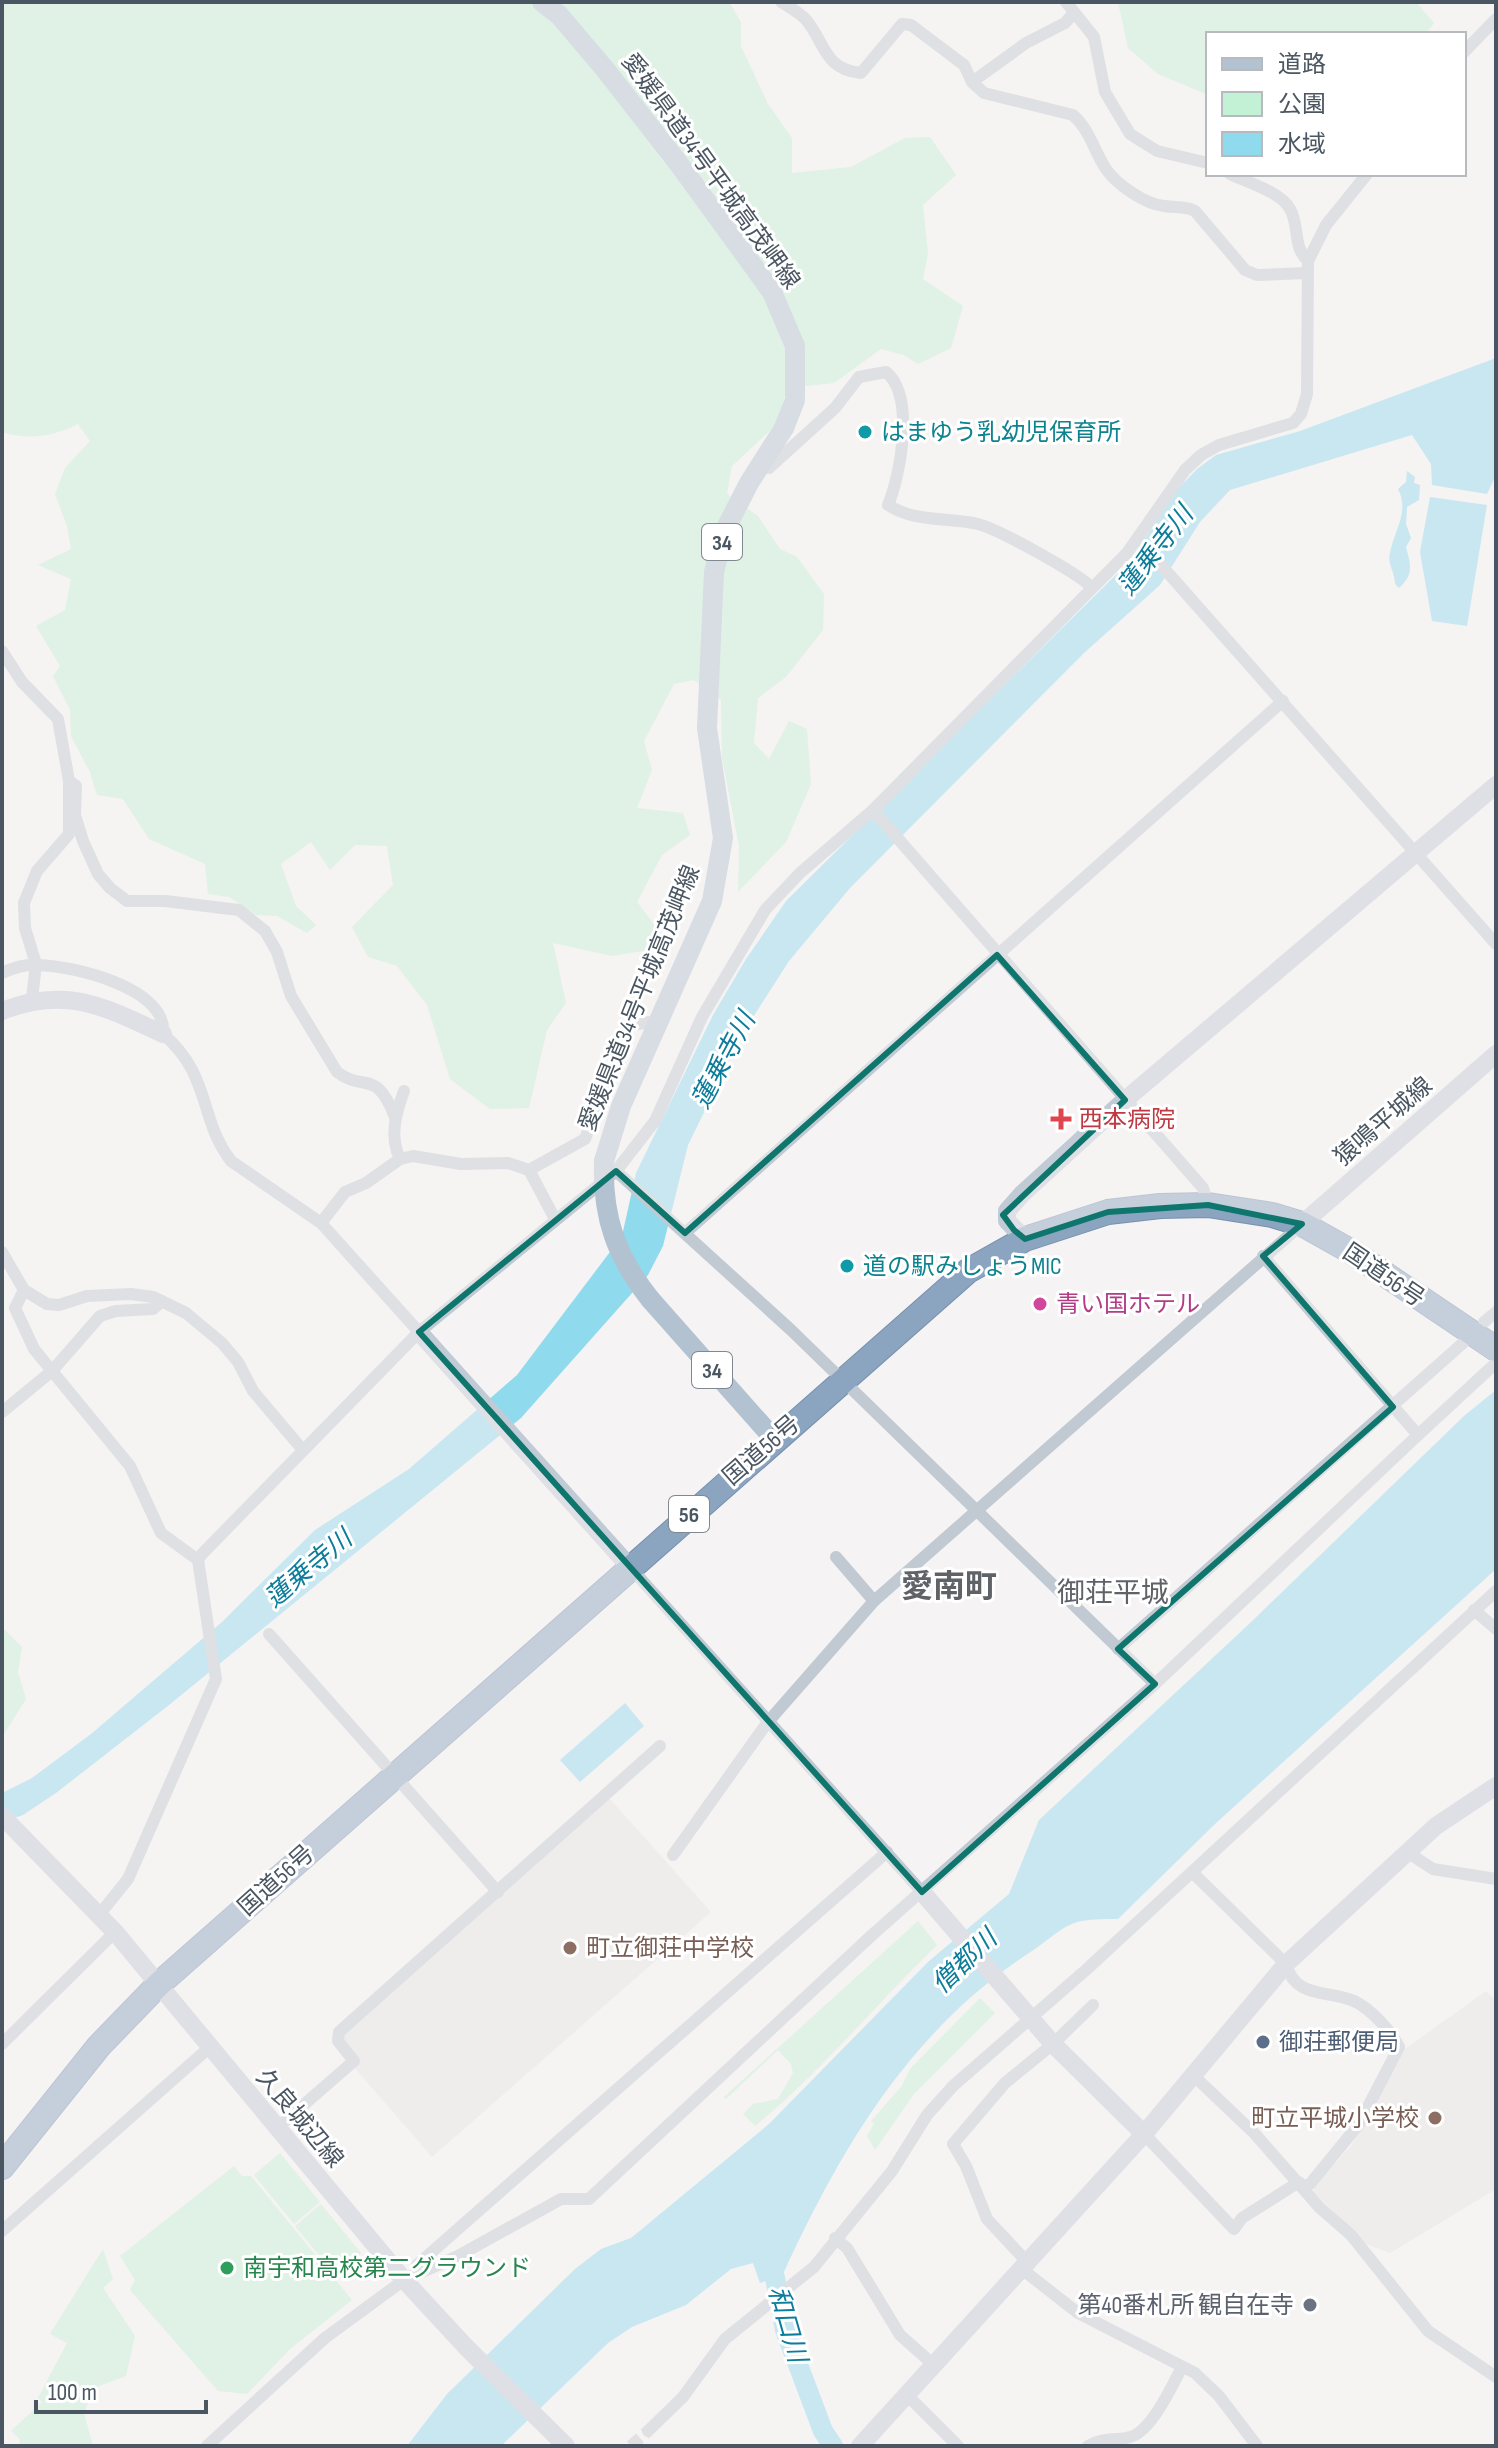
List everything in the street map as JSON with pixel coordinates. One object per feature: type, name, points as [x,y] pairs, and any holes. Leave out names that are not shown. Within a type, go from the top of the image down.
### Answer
[{"type":"highway","name":"国道56号","points":[[2,2167],[99,2046],[159,1984],[842,1379],[968,1271],[1025,1239],[1108,1212],[1208,1205],[1302,1224],[1352,1252],[1496,1349]]},
{"type":"main road","name":"愛媛県道34号平城高茂岬線","points":[[542,2],[559,15],[604,68],[679,164],[772,292],[795,346],[795,400],[784,428],[725,530],[714,572],[709,618],[707,728],[723,838],[720,870],[712,901],[621,1106],[610,1166]]},
{"type":"main road","name":"34","points":[[610,1166],[603,1196],[617,1252],[650,1299],[774,1439]]},
{"type":"street","points":[[781,2],[808,21],[822,51],[852,72],[861,73],[902,24],[911,25],[964,65],[972,82],[984,93],[1073,115],[1083,124],[1107,170],[1119,183],[1161,206],[1186,207],[1195,211],[1245,270],[1257,275],[1307,267]]},
{"type":"street","points":[[1066,2],[1094,37],[1105,92],[1130,134],[1157,151],[1206,163]]},
{"type":"street","points":[[972,82],[1026,43],[1065,23],[1073,14]]},
{"type":"street","points":[[1466,50],[1496,19]]},
{"type":"street","points":[[198,1560],[302,1449],[419,1332],[555,1219],[655,1121],[702,1017],[765,910],[800,873],[876,813],[1091,587],[1141,541],[1171,486],[1201,455],[1219,445],[1293,423],[1301,414],[1307,394],[1310,359],[1307,267],[1296,243],[1289,205],[1234,176]]},
{"type":"street","points":[[1307,267],[1326,225],[1365,176]]},
{"type":"street","points":[[759,467],[769,468],[835,408],[859,377],[886,372],[900,388],[902,428],[895,487],[888,505],[909,515],[978,524],[1009,535],[1036,555],[1083,578],[1091,587]]},
{"type":"street","points":[[1141,541],[1496,944]]},
{"type":"street","points":[[2,651],[22,682],[58,719],[69,781],[69,834],[37,871],[24,903],[25,928],[36,964],[32,999]]},
{"type":"street","points":[[682,1231],[1283,701]]},
{"type":"street","points":[[69,781],[76,786],[75,815],[83,841],[98,874],[110,888],[127,901],[165,901],[239,910],[265,931],[277,952],[291,996],[337,1072],[344,1078],[377,1086],[395,1117]]},
{"type":"street","points":[[1025,1239],[1007,1221],[1007,1211],[1125,1100],[1418,855],[1496,785]]},
{"type":"street","points":[[876,813],[1203,1188],[1208,1205]]},
{"type":"street","points":[[2,973],[36,964],[74,970],[122,985],[156,1008],[164,1023],[163,1034]]},
{"type":"street","points":[[2,1011],[32,999],[55,997],[79,1001],[163,1034],[193,1067],[222,1149],[231,1161],[321,1223],[512,1433],[767,1723],[887,1852],[1053,2044],[1234,2229],[1242,2218],[1302,2184],[1310,2184],[1359,2124],[1399,2047],[1386,2029],[1357,2002],[1311,1994],[1288,1973],[1286,1964],[1192,1872]]},
{"type":"street","points":[[529,1170],[585,1139],[627,1027],[648,1022]]},
{"type":"street","name":"猿鳴平城線","points":[[1302,1224],[1496,1054]]},
{"type":"street","points":[[400,1159],[394,1141],[395,1117],[404,1091]]},
{"type":"street","points":[[321,1223],[345,1192],[366,1183],[400,1159],[413,1156],[461,1164],[508,1163],[529,1170],[555,1219]]},
{"type":"street","points":[[610,1166],[842,1379],[975,1512],[1155,1684]]},
{"type":"street","points":[[673,1855],[767,1723],[874,1601],[1302,1224]]},
{"type":"street","points":[[2,1252],[24,1290],[47,1304],[59,1305],[87,1296],[131,1294],[162,1301],[196,1320],[222,1343],[269,1413],[302,1449]]},
{"type":"street","points":[[1263,1256],[1418,1435]]},
{"type":"street","points":[[24,1290],[15,1308],[24,1332],[130,1466],[161,1533],[198,1560],[217,1673],[128,1879],[99,1915]]},
{"type":"street","points":[[2,1412],[52,1371],[100,1316],[116,1311],[153,1309],[162,1301]]},
{"type":"street","points":[[1484,1322],[1496,1312]]},
{"type":"street","points":[[1118,1649],[1463,1343]]},
{"type":"street","points":[[207,2446],[325,2338],[409,2277],[458,2256],[561,2199],[589,2199],[1155,1684],[1496,1363]]},
{"type":"street","points":[[836,1557],[874,1601]]},
{"type":"street","points":[[648,2431],[683,2397],[725,2339],[814,2267],[892,2171],[927,2115],[986,2054],[1192,1872],[1496,1591]]},
{"type":"street","points":[[1474,1610],[1496,1629]]},
{"type":"street","points":[[269,1634],[498,1892]]},
{"type":"street","points":[[277,2128],[354,2061],[338,2041],[339,2032],[660,1746]]},
{"type":"street","points":[[860,2446],[1144,2134],[1286,1964],[1436,1826],[1496,1786]]},
{"type":"street","name":"久良城辺線","points":[[2,1816],[115,1932],[277,2128],[409,2277],[466,2347],[566,2446]]},
{"type":"street","points":[[409,2277],[417,2265],[489,2200],[887,1852]]},
{"type":"street","points":[[1407,1852],[1433,1869],[1496,1879]]},
{"type":"street","points":[[2,2044],[115,1932]]},
{"type":"street","points":[[1093,2005],[1053,2044],[1005,2083],[953,2144],[966,2166],[987,2219],[1026,2266],[1078,2313],[1195,2373],[1219,2396],[1257,2446]]},
{"type":"street","points":[[2,2231],[211,2046]]},
{"type":"street","points":[[1193,2075],[1255,2134],[1320,2208],[1351,2235],[1428,2331],[1496,2377]]},
{"type":"street","points":[[835,2238],[847,2248],[900,2335],[935,2366]]},
{"type":"street","points":[[1088,2446],[1104,2439],[1132,2437],[1141,2432],[1161,2406],[1182,2367]]},
{"type":"street","points":[[907,2395],[958,2446]]},
{"type":"highlighted area","points":[[997,955],[1125,1100],[1003,1215],[1014,1230],[1025,1239],[1108,1212],[1208,1205],[1302,1224],[1263,1256],[1393,1407],[1118,1649],[1155,1684],[922,1892],[419,1332],[616,1171],[685,1233]]},
{"type":"shaded area","points":[[609,1798],[711,1912],[432,2157],[334,2044]]},
{"type":"shaded area","points":[[1486,1991],[1496,2001],[1496,2189],[1390,2253],[1366,2244],[1314,2192],[1314,2186],[1351,2146],[1401,2052]]},
{"type":"green space","points":[[2,2],[729,2],[741,22],[741,46],[768,104],[792,138],[792,173],[851,167],[905,138],[930,137],[956,175],[923,205],[928,254],[923,279],[963,306],[951,348],[918,364],[904,355],[881,349],[834,383],[787,388],[777,424],[732,466],[727,494],[758,516],[780,549],[797,557],[824,594],[823,630],[786,677],[758,698],[754,743],[769,759],[789,721],[807,729],[811,784],[786,842],[738,892],[739,846],[722,758],[721,700],[694,680],[674,684],[644,741],[652,770],[637,808],[683,813],[690,835],[662,855],[637,902],[654,924],[655,949],[612,956],[553,943],[566,1003],[547,1030],[529,1108],[490,1109],[450,1079],[427,1005],[397,966],[368,957],[352,927],[393,885],[387,846],[355,845],[330,870],[311,842],[281,864],[296,906],[316,925],[307,933],[277,916],[256,915],[229,897],[208,894],[205,864],[149,839],[123,799],[97,795],[90,772],[71,736],[70,710],[53,676],[60,666],[36,626],[65,610],[71,579],[38,565],[71,549],[67,526],[55,494],[65,468],[90,441],[78,424],[40,436],[2,432]]},
{"type":"green space","points":[[1118,2],[1416,2],[1434,23],[1427,32],[1206,32],[1206,94],[1158,74],[1128,48]]},
{"type":"green space","points":[[2,1627],[22,1647],[18,1672],[26,1699],[2,1737]]},
{"type":"green space","points":[[918,1921],[937,1945],[779,2105],[755,2126],[743,2114],[753,2104],[778,2099],[793,2073],[791,2064],[778,2050],[726,2099],[724,2097]]},
{"type":"green space","points":[[980,1998],[995,2013],[914,2094],[875,2150],[867,2136],[874,2124],[871,2121],[902,2086],[910,2069]]},
{"type":"green space","points":[[280,2153],[320,2202],[294,2224],[254,2175]]},
{"type":"green space","name":"南宇和高校第二グラウンド","points":[[234,2166],[242,2176],[251,2176],[352,2300],[290,2349],[247,2394],[218,2391],[130,2290],[135,2280],[120,2256]]},
{"type":"green space","points":[[321,2204],[361,2253],[335,2275],[295,2226]]},
{"type":"green space","points":[[103,2249],[113,2279],[103,2288],[135,2336],[126,2376],[94,2388],[84,2413],[93,2446],[19,2446],[20,2439],[11,2431],[42,2402],[38,2398],[67,2343],[50,2334]]},
{"type":"water","name":"蓮乗寺川","points":[[1496,358],[1496,475],[1487,494],[1432,485],[1431,464],[1412,435],[1230,490],[1200,522],[1160,585],[1084,653],[850,888],[789,961],[744,1031],[688,1145],[663,1246],[648,1275],[521,1418],[169,1705],[56,1793],[23,1815],[2,1822],[2,1793],[32,1778],[91,1734],[222,1622],[315,1530],[409,1469],[517,1375],[622,1236],[636,1173],[713,1015],[746,959],[786,901],[1130,561],[1177,490],[1197,469],[1216,455],[1300,431]]},
{"type":"water","points":[[1407,471],[1415,477],[1414,483],[1420,485],[1419,500],[1407,507],[1406,524],[1411,538],[1406,547],[1410,568],[1399,588],[1395,584],[1389,557],[1402,513],[1398,489],[1406,482]]},
{"type":"water","points":[[1430,497],[1487,505],[1467,626],[1432,621],[1420,552]]},
{"type":"water","name":"僧都川","points":[[1496,1390],[1496,1569],[1216,1823],[1118,1919],[1076,1922],[1064,1928],[991,1980],[952,2015],[884,2093],[829,2181],[782,2276],[760,2283],[753,2263],[731,2269],[686,2305],[632,2327],[608,2343],[501,2446],[407,2446],[447,2394],[575,2269],[601,2249],[631,2238],[769,2124],[929,1961],[1009,1894],[1039,1820],[1248,1625],[1464,1416]]},
{"type":"water","points":[[625,1703],[644,1726],[580,1782],[560,1760]]},
{"type":"waterway","name":"和口川","points":[[766,2253],[775,2278],[785,2330],[823,2431],[833,2446]]},
{"type":"tunnel","points":[[631,2446],[648,2431]]},
{"type":"place","name":"はまゆう乳幼児保育所","points":[[865,432]]},
{"type":"place","name":"西本病院","points":[[1061,1119]]},
{"type":"place","name":"道の駅みしょうMIC","points":[[847,1266]]},
{"type":"place","name":"青い国ホテル","points":[[1040,1304]]},
{"type":"place","name":"町立御荘中学校","points":[[570,1948]]},
{"type":"place","name":"御荘郵便局","points":[[1263,2042]]},
{"type":"place","name":"町立平城小学校","points":[[1435,2118]]},
{"type":"place","name":"南宇和高校第二グラウンド","points":[[227,2268]]},
{"type":"place","name":"第40番札所 観自在寺","points":[[1310,2305]]},
{"type":"district","name":"愛南町","points":[[949,1586]]},
{"type":"district","name":"御荘平城","points":[[1113,1592]]}]
